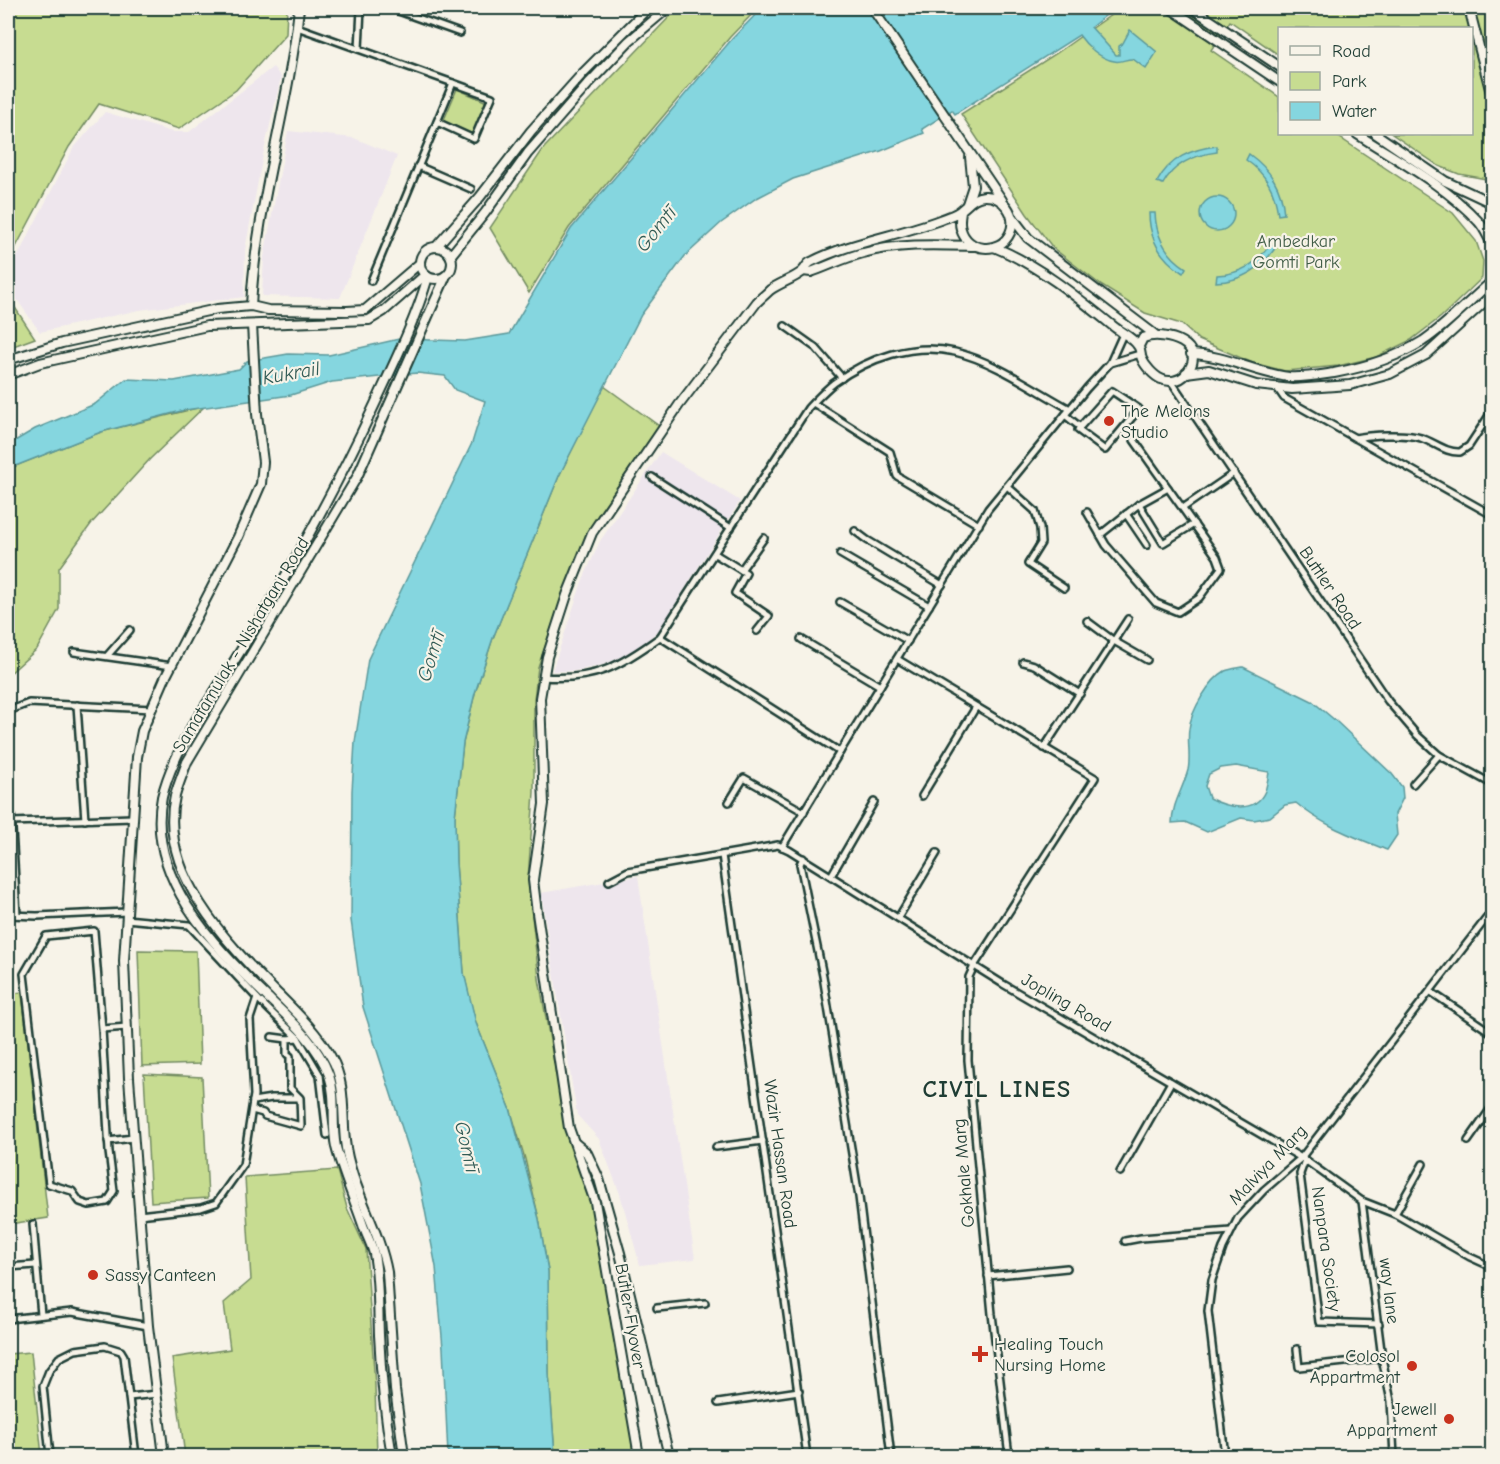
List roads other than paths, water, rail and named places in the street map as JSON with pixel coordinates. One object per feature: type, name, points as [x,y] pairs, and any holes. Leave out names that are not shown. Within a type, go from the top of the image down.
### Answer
[{"type":"street","points":[[251,306],[253,266],[295,45],[299,8]]},
{"type":"street","points":[[359,49],[361,8]]},
{"type":"street","points":[[390,8],[460,33]]},
{"type":"street","points":[[8,360],[62,343],[220,309],[251,306],[268,310],[347,311],[365,309],[420,263],[425,252],[436,247],[480,197],[531,131],[583,73],[648,8]]},
{"type":"street","points":[[451,255],[485,213],[528,153],[582,91],[629,41],[668,8]]},
{"type":"street","points":[[872,8],[1028,238],[1154,334],[1178,339],[1187,345],[1191,354],[1191,366],[1186,373],[1180,379],[1171,381],[1156,376],[1142,361],[1139,350],[1089,305],[1035,267],[994,248],[932,245],[883,248],[861,253],[811,272],[803,272],[808,263],[860,244],[933,223],[964,208],[979,197],[987,196],[1001,201],[1006,206]]},
{"type":"street","points":[[1170,8],[1278,81]]},
{"type":"street","points":[[1192,8],[1278,67]]},
{"type":"street","points":[[1469,8],[1492,97]]},
{"type":"street","points":[[297,27],[492,98],[474,139],[437,122]]},
{"type":"street","points":[[371,281],[453,83]]},
{"type":"street","points":[[1359,135],[1464,207],[1480,222],[1492,244]]},
{"type":"street","points":[[1377,135],[1446,181],[1492,203]]},
{"type":"street","points":[[969,153],[973,170],[973,186],[964,208],[961,229],[974,246]]},
{"type":"street","points":[[418,166],[471,189]]},
{"type":"street","points":[[994,248],[1007,238],[1012,224],[1011,216]]},
{"type":"street","points":[[420,263],[427,276],[436,280],[445,278],[452,267],[451,255],[445,249],[436,247]]},
{"type":"street","name":"Butler Flyover","points":[[639,1456],[595,1202],[569,1128],[532,880],[544,804],[540,698],[547,657],[567,595],[592,533],[679,405],[743,319],[771,290],[803,272]]},
{"type":"street","points":[[8,375],[40,363],[207,326],[252,328],[280,323],[369,320],[384,311],[427,276]]},
{"type":"street","name":"Samatamulak - Nishatganj Road","points":[[392,1456],[382,1389],[373,1252],[336,1145],[329,1076],[312,1045],[289,1017],[240,970],[200,926],[169,871],[160,821],[162,798],[174,759],[320,516],[342,475],[389,373],[427,276]]},
{"type":"street","name":"Samatamulak - Nishatganj Road","points":[[404,1456],[393,1368],[384,1253],[345,1144],[341,1079],[332,1058],[317,1036],[210,919],[190,887],[177,855],[172,827],[175,797],[187,762],[357,477],[445,278]]},
{"type":"street","points":[[1191,354],[1206,354],[1259,371],[1290,377],[1362,368],[1400,354],[1425,340],[1489,284],[1492,278]]},
{"type":"street","points":[[1186,373],[1209,370],[1256,385],[1292,390],[1350,385],[1390,374],[1426,356],[1492,296]]},
{"type":"street","points":[[220,309],[220,326]]},
{"type":"street","points":[[279,310],[280,323]]},
{"type":"street","points":[[785,326],[816,348],[842,378]]},
{"type":"street","points":[[164,1456],[148,1326],[139,1215],[124,961],[136,758],[142,731],[152,709],[238,537],[261,484],[263,462],[257,414],[252,328]]},
{"type":"street","points":[[609,881],[628,872],[778,845],[782,847],[988,509],[1110,363],[1123,334]]},
{"type":"street","points":[[1110,363],[1139,350],[1143,338],[1154,334]]},
{"type":"street","points":[[543,677],[564,679],[583,677],[607,670],[629,660],[660,637],[808,408],[832,384],[860,366],[891,354],[927,348],[955,352],[987,363],[1070,409]]},
{"type":"street","name":"Buttler Road","points":[[1171,381],[1388,701],[1417,735],[1439,755],[1492,784]]},
{"type":"street","points":[[1277,388],[1284,398],[1492,515]]},
{"type":"street","points":[[1112,391],[1139,409],[1105,450],[1078,430],[1080,427],[1112,391]]},
{"type":"street","points":[[813,403],[890,452],[897,476],[979,525]]},
{"type":"street","points":[[1355,438],[1415,436],[1460,453],[1469,446],[1492,411]]},
{"type":"street","points":[[1065,415],[1080,427]]},
{"type":"street","points":[[1087,512],[1106,545],[1156,603],[1178,612],[1199,598],[1221,568],[1217,557],[1134,440]]},
{"type":"street","points":[[1183,508],[1234,473]]},
{"type":"street","points":[[652,477],[731,528]]},
{"type":"street","points":[[1007,486],[1035,511],[1040,528],[1041,543],[1028,564],[1064,588]]},
{"type":"street","points":[[1100,535],[1139,504],[1168,488]]},
{"type":"street","points":[[1139,504],[1163,543],[1194,524]]},
{"type":"street","points":[[1126,514],[1147,545]]},
{"type":"street","points":[[855,531],[942,585]]},
{"type":"street","points":[[741,570],[764,538]]},
{"type":"street","points":[[715,554],[746,573],[735,593],[769,616],[757,631]]},
{"type":"street","points":[[840,554],[929,606]]},
{"type":"street","points":[[840,602],[908,641]]},
{"type":"street","points":[[897,659],[1044,748],[1128,619]]},
{"type":"street","points":[[1086,621],[1147,660]]},
{"type":"street","points":[[106,657],[130,630]]},
{"type":"street","points":[[660,637],[840,752]]},
{"type":"street","points":[[801,639],[880,686]]},
{"type":"street","points":[[74,652],[172,666]]},
{"type":"street","points":[[1023,662],[1034,665],[1080,694]]},
{"type":"street","points":[[8,711],[28,703],[152,709]]},
{"type":"street","points":[[77,705],[85,820]]},
{"type":"street","points":[[922,796],[976,707]]},
{"type":"street","name":"Gokhale Marg","points":[[1009,1456],[988,1276],[968,1060],[969,978],[974,966],[1095,778],[1044,748]]},
{"type":"street","points":[[1413,784],[1439,755]]},
{"type":"street","points":[[8,760],[11,865],[17,915]]},
{"type":"street","points":[[729,802],[744,778],[804,812]]},
{"type":"street","points":[[831,876],[874,802]]},
{"type":"street","points":[[11,822],[132,818]]},
{"type":"street","name":"Jopling Road","points":[[782,847],[974,966],[1303,1159],[1362,1201],[1395,1214],[1492,1267]]},
{"type":"street","points":[[898,918],[937,853]]},
{"type":"street","name":"Wazir Hassan Road","points":[[722,855],[807,1456]]},
{"type":"street","points":[[803,858],[800,864],[823,975],[860,1197],[891,1456]]},
{"type":"street","name":"Malviya Marg","points":[[1225,1456],[1208,1311],[1212,1280],[1231,1231],[1238,1218],[1264,1190],[1303,1159],[1492,911]]},
{"type":"street","points":[[8,915],[127,916],[189,925],[298,1038],[320,1075],[327,1135]]},
{"type":"street","points":[[94,931],[102,1029],[108,1141],[114,1191],[107,1202],[89,1205],[80,1202],[72,1191],[49,1184],[24,974],[46,936],[94,931]]},
{"type":"street","points":[[1431,992],[1492,1033]]},
{"type":"street","points":[[139,1215],[201,1208],[216,1203],[243,1165],[253,1101],[250,1019],[257,998]]},
{"type":"street","points":[[102,1029],[127,1027]]},
{"type":"street","points":[[272,1037],[298,1038]]},
{"type":"street","points":[[252,1110],[301,1126],[300,1098],[290,1088],[290,1056],[286,1054],[287,1039]]},
{"type":"street","points":[[1120,1173],[1171,1082]]},
{"type":"street","points":[[253,1101],[300,1098]]},
{"type":"street","points":[[1468,1141],[1492,1107]]},
{"type":"street","points":[[108,1141],[133,1138]]},
{"type":"street","points":[[717,1147],[763,1141]]},
{"type":"street","points":[[574,1142],[587,1153],[599,1179],[620,1253],[669,1456]]},
{"type":"street","name":"Nanpara Society","points":[[1303,1159],[1300,1174],[1319,1322],[1379,1324]]},
{"type":"street","points":[[1395,1214],[1423,1164]]},
{"type":"street","points":[[589,1181],[599,1179]]},
{"type":"street","name":"way lane","points":[[1362,1201],[1382,1358],[1390,1401],[1394,1456]]},
{"type":"street","points":[[33,1224],[41,1315]]},
{"type":"street","points":[[1125,1241],[1231,1231]]},
{"type":"street","points":[[8,1267],[36,1265]]},
{"type":"street","points":[[988,1276],[1067,1268]]},
{"type":"street","points":[[657,1308],[705,1303]]},
{"type":"street","points":[[8,1319],[72,1312],[148,1326]]},
{"type":"street","points":[[50,1456],[43,1386],[49,1371],[59,1358],[75,1350],[105,1346],[122,1351],[124,1356],[136,1456]]},
{"type":"street","points":[[1297,1348],[1299,1367],[1382,1358]]},
{"type":"street","points":[[718,1403],[799,1391]]},
{"type":"street","points":[[129,1397],[157,1394]]},
{"type":"water","points":[[762,8],[1115,8],[1091,27],[1116,55],[1119,55],[1119,46],[1130,30],[1157,52],[1146,69],[1133,59],[1117,61],[1104,58],[1089,47],[1079,35],[955,114],[952,110],[922,129],[924,133],[881,151],[793,179],[755,199],[721,223],[685,256],[641,315],[559,476],[493,638],[475,693],[463,743],[455,817],[464,973],[476,1023],[510,1108],[539,1219],[548,1271],[549,1374],[555,1456],[448,1456],[443,1348],[436,1267],[420,1184],[363,1007],[351,920],[352,791],[355,742],[368,659],[472,443],[485,401],[455,390],[445,376],[417,373],[332,382],[291,395],[185,410],[101,432],[8,469],[8,445],[35,429],[95,404],[126,379],[174,381],[239,369],[247,361],[288,354],[329,355],[399,339],[465,341],[509,334],[571,229],[732,39]]},
{"type":"water","points":[[1217,146],[1217,152],[1200,155],[1186,161],[1173,171],[1163,184],[1157,182],[1168,167],[1182,156]]},
{"type":"water","points":[[1249,154],[1274,180],[1281,196],[1284,214],[1278,215],[1272,190],[1259,171],[1246,160]]},
{"type":"water","points":[[1217,197],[1229,202],[1234,214],[1229,226],[1217,231],[1205,226],[1200,214],[1205,202]]},
{"type":"water","points":[[1149,213],[1155,213],[1157,230],[1163,245],[1186,268],[1183,273],[1168,261],[1158,248],[1151,231]]},
{"type":"water","points":[[1270,244],[1276,247],[1258,267],[1243,276],[1216,282],[1217,275],[1234,273],[1248,267]]},
{"type":"water","points":[[1243,667],[1312,701],[1392,774],[1402,787],[1403,798],[1395,814],[1397,835],[1387,850],[1328,825],[1296,803],[1285,805],[1270,817],[1254,820],[1241,818],[1207,832],[1185,822],[1172,823],[1172,816],[1188,770],[1190,722],[1193,714],[1207,689],[1219,675],[1225,671]],"holes":[[[1236,766],[1269,772],[1265,791],[1260,799],[1247,806],[1232,806],[1209,798],[1205,786],[1209,774],[1221,768]]]},
{"type":"place","name":"The Melons Studio","points":[[1109,421]]},
{"type":"place","name":"Sassy Canteen","points":[[93,1275]]},
{"type":"place","name":"Healing Touch Nursing Home","points":[[980,1354]]},
{"type":"place","name":"Colosol Appartment","points":[[1412,1366]]},
{"type":"place","name":"Jewell Appartment","points":[[1449,1419]]},
{"type":"district","name":"CIVIL LINES","points":[[997,1089]]},
{"type":"water label","name":"Gomtī","points":[[656,229]]},
{"type":"water label","name":"Kukrail","points":[[291,373]]},
{"type":"water label","name":"Gomtī","points":[[431,656]]},
{"type":"water label","name":"Gomtī","points":[[467,1147]]},
{"type":"park label","name":"Ambedkar Gomti Park","points":[[1296,251]]}]
